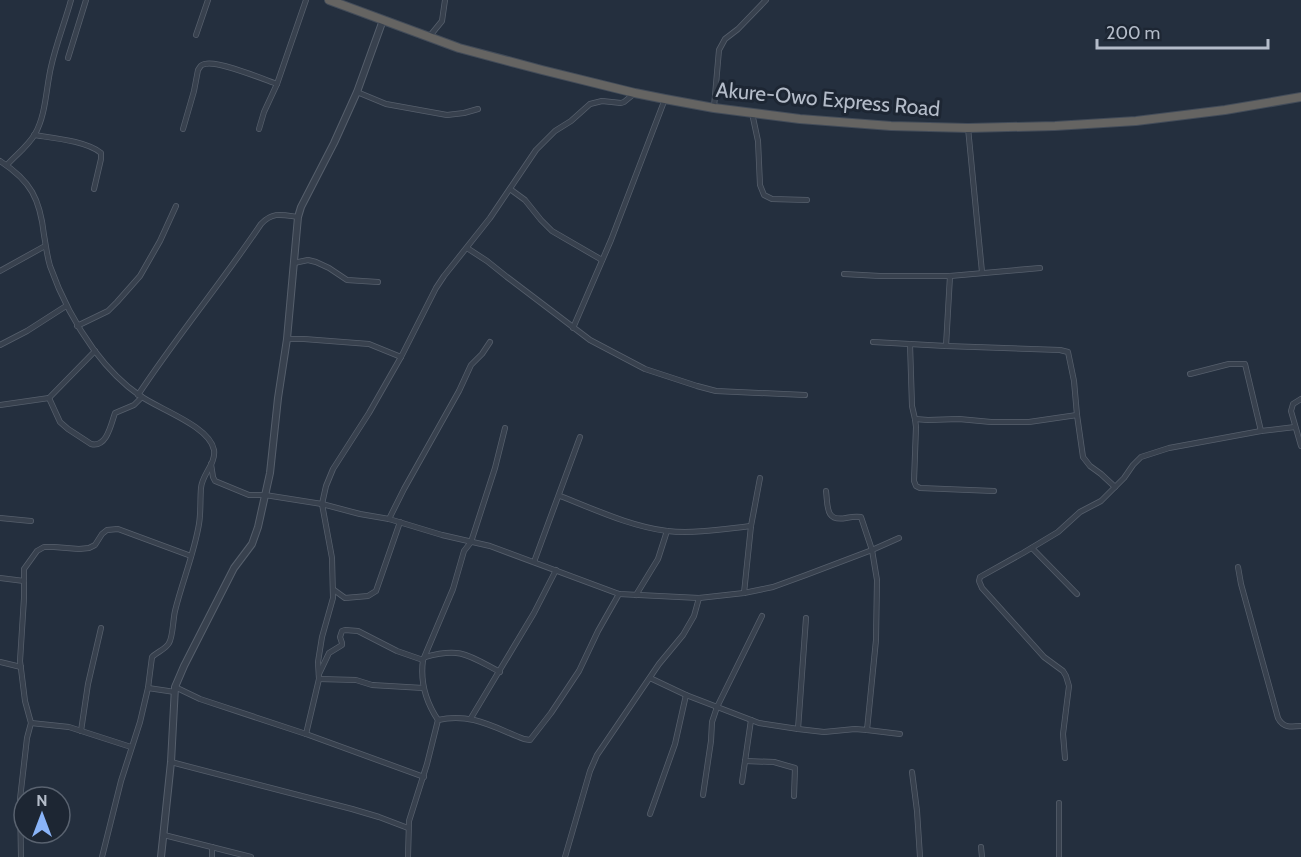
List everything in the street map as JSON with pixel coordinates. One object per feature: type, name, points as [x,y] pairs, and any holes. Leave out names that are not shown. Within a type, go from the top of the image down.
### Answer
[{"type":"highway","name":"Akure-Owo Express Road","points":[[329,0],[479,53],[635,93],[714,108],[800,119],[891,126],[968,128],[1055,126],[1136,121],[1225,110],[1301,97]]},
{"type":"street","points":[[7,165],[34,135],[45,102],[51,66],[71,0]]},
{"type":"street","points":[[68,57],[86,0]]},
{"type":"street","points":[[196,35],[208,0]]},
{"type":"street","points":[[259,129],[306,0]]},
{"type":"street","points":[[429,37],[442,21],[445,0]]},
{"type":"street","points":[[714,108],[719,50],[722,43],[766,0]]},
{"type":"street","points":[[161,857],[171,762],[175,690],[184,666],[234,568],[255,538],[270,473],[276,410],[287,339],[298,217],[357,92],[383,20]]},
{"type":"street","points":[[183,129],[198,70],[204,64],[216,64],[277,84]]},
{"type":"street","points":[[357,92],[386,104],[447,116],[478,109]]},
{"type":"street","points":[[319,677],[318,658],[333,598],[332,558],[322,504],[333,469],[401,357],[436,288],[490,218],[536,150],[555,131],[571,121],[590,104],[602,101],[621,103],[635,93]]},
{"type":"street","points":[[573,328],[665,99]]},
{"type":"street","points":[[752,113],[758,141],[760,185],[764,195],[772,199],[807,200]]},
{"type":"street","points":[[968,128],[982,272]]},
{"type":"street","points":[[34,135],[61,140],[101,153],[94,189]]},
{"type":"street","points":[[0,160],[25,181],[34,194],[40,210],[50,264],[66,306],[95,351],[106,365],[140,396],[196,427],[206,435],[214,451],[211,464],[201,485],[199,525],[175,611],[171,637],[169,643],[152,657],[140,722],[131,747],[102,857]]},
{"type":"street","points":[[510,189],[525,200],[552,231],[602,260]]},
{"type":"street","points":[[77,326],[108,311],[140,276],[176,207]]},
{"type":"street","points":[[49,398],[63,426],[91,444],[101,443],[111,428],[115,413],[134,405],[159,363],[261,224],[274,214],[298,217]]},
{"type":"street","points":[[0,271],[45,246]]},
{"type":"street","points":[[467,248],[590,340],[645,369],[716,391],[805,395]]},
{"type":"street","points":[[294,263],[308,260],[329,268],[348,280],[378,282]]},
{"type":"street","points":[[844,274],[950,276],[1040,268]]},
{"type":"street","points":[[946,346],[950,276]]},
{"type":"street","points":[[0,345],[66,306]]},
{"type":"street","points":[[287,339],[369,344],[401,357]]},
{"type":"street","points":[[389,519],[471,365],[490,342]]},
{"type":"street","points":[[873,342],[1066,351],[1070,355],[1082,452],[1086,463],[1107,478],[1115,487]]},
{"type":"street","points":[[910,344],[911,397],[916,427],[914,481],[916,486],[994,491]]},
{"type":"street","points":[[0,405],[49,398],[95,351]]},
{"type":"street","points":[[1190,374],[1229,364],[1245,364],[1260,431]]},
{"type":"street","points":[[1301,399],[1291,408],[1301,447]]},
{"type":"street","points":[[915,419],[1029,422],[1077,416]]},
{"type":"street","points":[[1065,758],[1063,734],[1069,686],[1066,676],[1042,655],[982,588],[979,580],[983,574],[1058,532],[1080,512],[1101,501],[1141,457],[1152,452],[1260,431],[1295,427]]},
{"type":"street","points":[[408,857],[408,828],[438,720],[423,688],[424,659],[453,589],[464,550],[471,542],[495,468],[505,428]]},
{"type":"street","points":[[534,562],[580,437]]},
{"type":"street","points":[[211,464],[213,477],[218,483],[249,495],[265,495],[322,504],[389,519],[423,530],[490,546],[620,594],[699,598],[744,593],[806,575],[899,538]]},
{"type":"street","points":[[744,593],[751,526],[760,478]]},
{"type":"street","points":[[826,491],[830,516],[839,519],[859,516],[872,550],[877,580],[876,640],[867,730]]},
{"type":"street","points":[[560,496],[620,519],[667,531],[709,531],[751,526]]},
{"type":"street","points":[[0,518],[31,521]]},
{"type":"street","points":[[333,590],[345,598],[368,596],[376,591],[400,522]]},
{"type":"street","points":[[21,857],[20,799],[27,738],[31,723],[25,701],[21,668],[24,569],[37,551],[44,547],[89,548],[102,534],[113,529],[191,556]]},
{"type":"street","points":[[636,594],[658,559],[667,531]]},
{"type":"street","points":[[1032,548],[1077,594]]},
{"type":"street","points":[[1238,567],[1278,718],[1284,726],[1301,726]]},
{"type":"street","points":[[471,718],[534,613],[556,570]]},
{"type":"street","points":[[0,578],[24,580]]},
{"type":"street","points":[[438,720],[471,718],[530,740],[579,671],[598,631],[620,594]]},
{"type":"street","points":[[566,857],[590,771],[606,741],[694,616],[699,598]]},
{"type":"street","points":[[703,795],[712,722],[717,707],[762,616]]},
{"type":"street","points":[[798,729],[806,618]]},
{"type":"street","points":[[81,730],[88,684],[101,628]]},
{"type":"street","points":[[306,734],[319,677],[327,655],[342,645],[340,637],[342,631],[345,630],[357,631],[397,651],[424,659],[449,652],[461,652],[500,672]]},
{"type":"street","points":[[0,662],[21,668]]},
{"type":"street","points":[[319,677],[356,680],[372,686],[423,688]]},
{"type":"street","points":[[650,678],[759,723],[824,732],[855,729],[900,734]]},
{"type":"street","points":[[148,688],[175,690],[424,777]]},
{"type":"street","points":[[650,814],[675,744],[686,694]]},
{"type":"street","points":[[742,782],[751,720]]},
{"type":"street","points":[[31,723],[69,727],[131,747]]},
{"type":"street","points":[[745,761],[774,762],[795,768],[794,796]]},
{"type":"street","points":[[171,762],[352,809],[408,828]]},
{"type":"street","points":[[912,772],[920,857]]},
{"type":"street","points":[[1059,804],[1059,857]]},
{"type":"street","points":[[164,835],[251,857]]},
{"type":"street","points":[[212,847],[212,857]]},
{"type":"street","points":[[981,847],[982,857]]}]
